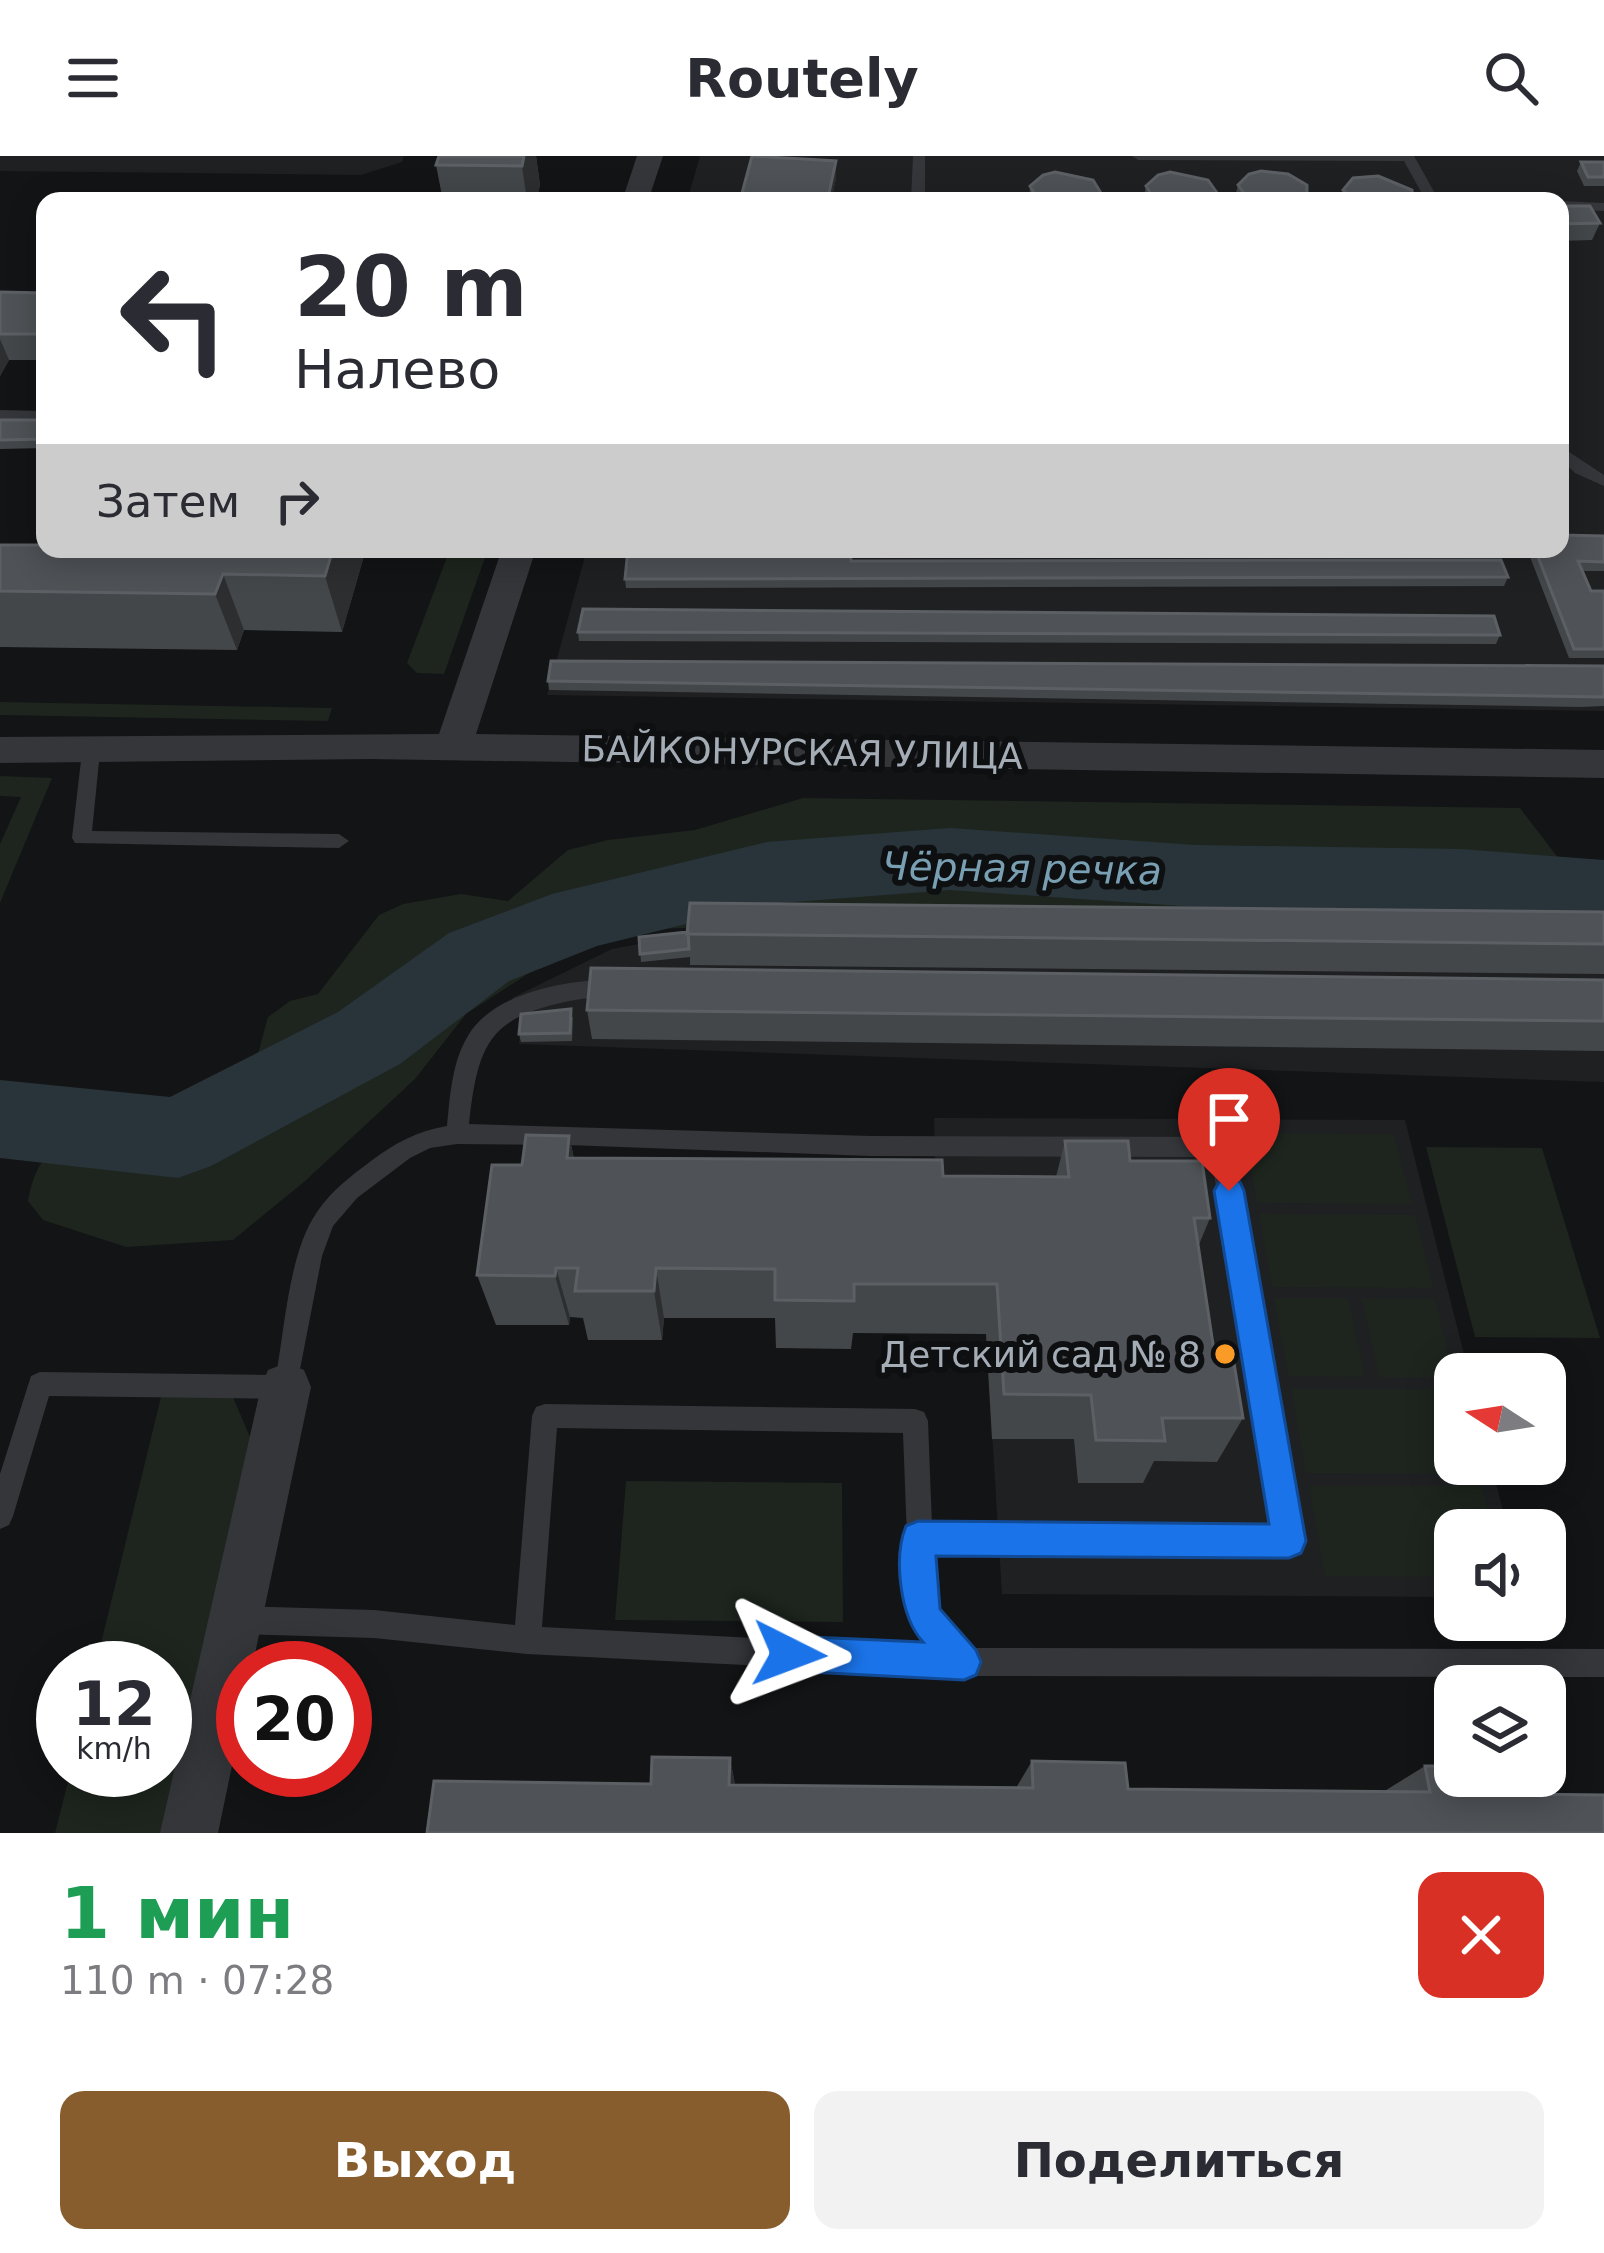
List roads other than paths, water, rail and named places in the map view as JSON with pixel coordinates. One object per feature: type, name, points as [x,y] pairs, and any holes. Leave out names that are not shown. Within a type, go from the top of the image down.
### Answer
[{"type":"street","points":[[637,192],[650,156]]},
{"type":"street","points":[[453,747],[516,558]]},
{"type":"street","name":"БАЙКОНУРСКАЯ УЛИЦА","points":[[0,750],[453,747],[1604,764]]},
{"type":"street","points":[[189,1833],[286,1388]]},
{"type":"lane","points":[[918,192],[919,156]]},
{"type":"lane","points":[[1138,156],[1408,158],[1427,192]]},
{"type":"lane","points":[[1569,205],[1604,207]]},
{"type":"lane","points":[[0,416],[36,416]]},
{"type":"lane","points":[[1569,459],[1604,481]]},
{"type":"lane","points":[[91,752],[82,838],[339,841]]},
{"type":"lane","points":[[457,1134],[466,1072],[478,1036],[517,1008],[590,986],[637,987]]},
{"type":"lane","points":[[0,1516],[40,1384],[286,1388],[310,1256],[324,1220],[349,1191],[427,1138],[457,1134],[871,1145],[1222,1147],[1289,1541],[918,1538]]},
{"type":"lane","points":[[526,1640],[545,1416],[915,1421],[923,1616],[964,1662]]},
{"type":"lane","points":[[237,1620],[374,1624],[526,1640],[964,1662],[1604,1664]]},
{"type":"waterway","name":"Чёрная речка","points":[[0,1119],[178,1138],[369,1038],[479,957],[582,917],[767,873],[950,859],[1196,876],[1460,881],[1604,892]]},
{"type":"place","name":"Детский сад № 8","points":[[1225,1354]]}]
